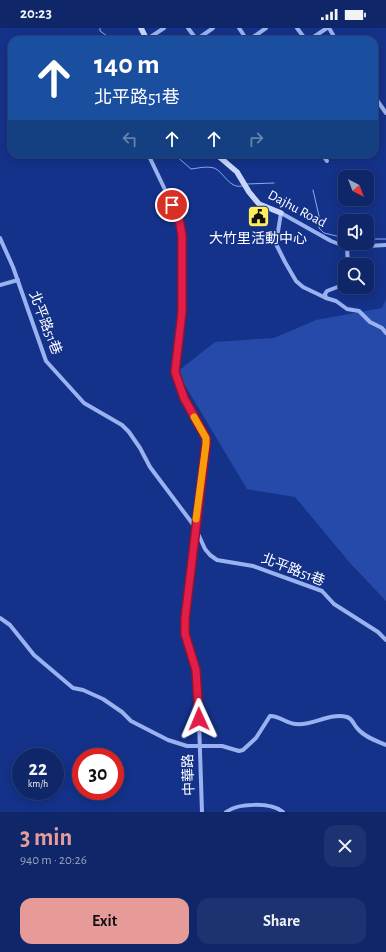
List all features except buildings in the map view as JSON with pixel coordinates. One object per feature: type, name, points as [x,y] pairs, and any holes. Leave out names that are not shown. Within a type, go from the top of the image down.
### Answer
[{"type":"street","points":[[153,36],[164,28]]},
{"type":"street","points":[[202,36],[213,28]]},
{"type":"street","points":[[238,28],[245,36]]},
{"type":"street","points":[[254,36],[266,28]]},
{"type":"street","points":[[315,36],[328,28]]},
{"type":"street","points":[[378,102],[386,113]]},
{"type":"street","points":[[150,158],[179,219],[182,235],[182,312],[175,372],[184,398],[206,438],[195,527]]},
{"type":"street","name":"Dajhu Road","points":[[221,158],[237,172],[259,204],[281,213],[338,244]]},
{"type":"street","points":[[281,213],[276,244],[284,262],[296,281],[303,287],[336,301],[347,309],[359,311],[370,322],[382,328],[386,332]]},
{"type":"street","name":"北平路51巷","points":[[0,238],[18,280],[46,361],[84,403],[122,425],[129,432],[140,448],[150,467],[195,527],[205,549],[216,560],[254,566],[322,591],[334,604],[378,632],[386,640]]},
{"type":"street","name":"Dajhu Road","points":[[374,246],[386,245]]},
{"type":"street","points":[[0,285],[18,280]]},
{"type":"street","points":[[326,298],[325,294],[327,291],[338,287]]},
{"type":"street","name":"中華路","points":[[195,527],[185,619],[188,643],[196,670],[203,812]]},
{"type":"street","points":[[0,618],[10,625],[34,655],[73,688],[83,690],[103,699],[122,712],[131,721],[168,740],[187,746],[222,746],[239,751],[243,750],[256,738],[270,716],[294,724],[305,724],[332,717],[348,717],[353,721],[358,730],[386,745]]},
{"type":"street","points":[[226,812],[232,807],[238,806],[273,806],[282,812]]},
{"type":"shaded area","points":[[386,299],[386,601],[350,563],[295,497],[247,489],[177,372],[215,342],[274,338],[316,320],[382,308]]},
{"type":"waterway","points":[[100,28],[100,31],[107,36]]},
{"type":"waterway","points":[[179,158],[191,169],[205,167],[214,168],[218,170],[230,183],[237,186],[242,186]]},
{"type":"waterway","points":[[247,184],[274,183]]},
{"type":"waterway","points":[[313,190],[319,216],[319,228],[324,233],[338,236]]},
{"type":"waterway","points":[[374,239],[386,239]]},
{"type":"slow traffic","points":[[194,417],[206,438],[203,473],[196,519]]},
{"type":"place","name":"大竹里活動中心","points":[[258,217]]},
{"type":"route","points":[[172,205],[179,219],[182,235],[182,312],[175,372],[176,379],[184,398],[206,438],[185,619],[185,634],[196,670],[199,719]]}]
